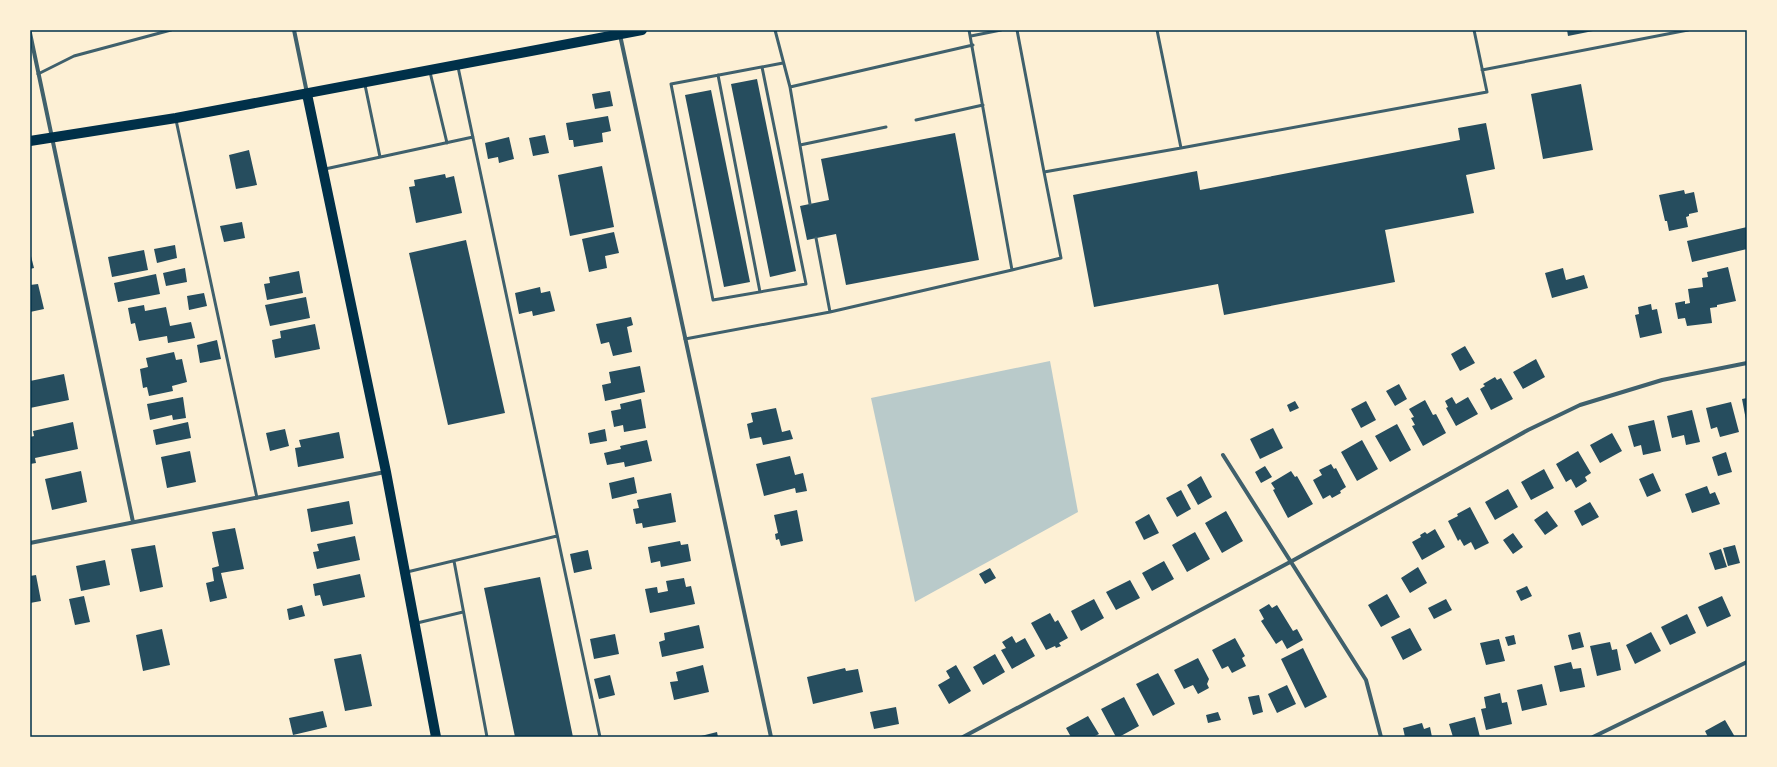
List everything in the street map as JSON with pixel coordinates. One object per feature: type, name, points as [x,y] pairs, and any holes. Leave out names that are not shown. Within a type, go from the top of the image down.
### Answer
[{"type":"main road","points":[[30,141],[176,118],[642,30]]},
{"type":"main road","points":[[307,94],[324,169],[386,472],[436,737]]},
{"type":"street","points":[[294,30],[307,94]]},
{"type":"street","points":[[30,33],[32,52],[52,137],[133,522]]},
{"type":"street","points":[[620,34],[771,737]]},
{"type":"street","points":[[963,737],[1292,561],[1528,430],[1580,405],[1662,380],[1747,363]]},
{"type":"street","points":[[1223,455],[1292,561],[1366,680],[1382,737]]},
{"type":"street","points":[[30,543],[386,472]]},
{"type":"street","points":[[1593,737],[1747,662]]},
{"type":"lane","points":[[38,74],[74,56],[171,30]]},
{"type":"lane","points":[[775,30],[790,88],[810,204]]},
{"type":"lane","points":[[970,30],[1012,270]]},
{"type":"lane","points":[[971,36],[1001,30]]},
{"type":"lane","points":[[685,339],[830,312],[1061,258],[1017,30]]},
{"type":"lane","points":[[1157,30],[1181,148]]},
{"type":"lane","points":[[1044,172],[1487,92],[1474,30]]},
{"type":"lane","points":[[1482,70],[1688,30]]},
{"type":"lane","points":[[790,88],[973,45]]},
{"type":"lane","points":[[762,66],[806,284],[713,300],[671,84],[718,75],[762,66],[783,62]]},
{"type":"lane","points":[[457,65],[600,737]]},
{"type":"lane","points":[[429,70],[447,143]]},
{"type":"lane","points":[[718,75],[760,292]]},
{"type":"lane","points":[[365,83],[380,157]]},
{"type":"lane","points":[[916,120],[983,105]]},
{"type":"lane","points":[[176,118],[257,498]]},
{"type":"lane","points":[[800,145],[886,127]]},
{"type":"lane","points":[[324,169],[473,137]]},
{"type":"lane","points":[[816,238],[830,312]]},
{"type":"lane","points":[[405,572],[557,536]]},
{"type":"lane","points":[[454,561],[487,737]]},
{"type":"lane","points":[[415,624],[463,612]]},
{"type":"shaded area","points":[[1050,361],[1078,512],[915,602],[871,398]]},
{"type":"building","points":[[1567,30],[1593,30],[1593,31],[1568,36]]},
{"type":"building","points":[[757,79],[796,271],[770,277],[731,84]]},
{"type":"building","points":[[1581,84],[1593,150],[1543,159],[1531,94]]},
{"type":"building","points":[[711,90],[750,282],[724,287],[685,95]]},
{"type":"building","points":[[610,91],[613,106],[595,109],[592,94]]},
{"type":"building","points":[[608,116],[611,131],[602,133],[603,142],[574,147],[573,140],[569,140],[566,123]]},
{"type":"building","points":[[1486,123],[1495,169],[1466,175],[1474,213],[1385,230],[1395,282],[1224,315],[1218,284],[1094,307],[1073,195],[1197,171],[1200,190],[1460,140],[1458,128]]},
{"type":"building","points":[[955,133],[979,260],[846,285],[836,234],[807,240],[800,206],[829,200],[821,159]]},
{"type":"building","points":[[545,135],[549,153],[533,156],[529,138]]},
{"type":"building","points":[[509,137],[514,159],[499,163],[498,157],[488,159],[485,143]]},
{"type":"building","points":[[249,150],[257,185],[236,189],[229,155]]},
{"type":"building","points":[[602,166],[614,227],[570,236],[558,175]]},
{"type":"building","points":[[445,174],[446,178],[454,176],[462,213],[416,223],[409,187],[415,186],[414,180]]},
{"type":"building","points":[[1684,190],[1685,194],[1694,192],[1698,212],[1689,214],[1689,216],[1686,217],[1688,227],[1669,231],[1659,195]]},
{"type":"building","points":[[242,222],[245,238],[224,242],[220,226]]},
{"type":"building","points":[[1747,227],[1747,249],[1692,262],[1687,241]]},
{"type":"building","points":[[614,232],[619,253],[605,256],[607,268],[589,272],[582,239]]},
{"type":"building","points":[[466,240],[505,413],[448,425],[409,253]]},
{"type":"building","points":[[175,245],[177,258],[157,263],[154,249]]},
{"type":"building","points":[[144,250],[148,270],[112,277],[108,257]]},
{"type":"building","points":[[30,252],[34,268],[30,269]]},
{"type":"building","points":[[1728,267],[1736,301],[1710,308],[1712,323],[1687,326],[1685,318],[1678,319],[1675,303],[1685,301],[1685,304],[1690,303],[1688,289],[1703,287],[1702,278],[1708,277],[1707,272]]},
{"type":"building","points":[[185,268],[187,282],[166,286],[163,273]]},
{"type":"building","points":[[1563,268],[1566,280],[1584,275],[1588,288],[1552,298],[1545,273]]},
{"type":"building","points":[[299,271],[303,293],[267,300],[264,284],[270,283],[269,277]]},
{"type":"building","points":[[156,274],[160,294],[118,302],[114,283]]},
{"type":"building","points":[[38,284],[44,309],[30,312],[30,285]]},
{"type":"building","points":[[540,287],[541,293],[550,291],[555,311],[533,316],[532,311],[519,314],[515,293]]},
{"type":"building","points":[[204,293],[207,306],[189,310],[187,296]]},
{"type":"building","points":[[306,297],[310,318],[270,326],[265,305]]},
{"type":"building","points":[[1651,304],[1652,310],[1657,309],[1662,333],[1640,338],[1635,315],[1639,314],[1638,307]]},
{"type":"building","points":[[144,305],[145,311],[166,307],[170,326],[191,322],[195,338],[168,343],[167,336],[139,341],[135,323],[131,324],[128,308]]},
{"type":"building","points":[[631,317],[633,325],[627,327],[632,352],[613,356],[609,342],[601,344],[596,324]]},
{"type":"building","points":[[315,324],[320,349],[275,358],[272,340],[281,338],[280,331]]},
{"type":"building","points":[[217,340],[221,359],[200,363],[197,345]]},
{"type":"building","points":[[1465,346],[1475,363],[1460,371],[1451,354]]},
{"type":"building","points":[[174,352],[176,360],[182,359],[187,382],[172,386],[173,391],[149,396],[147,387],[143,388],[140,369],[148,367],[146,358]]},
{"type":"building","points":[[1536,359],[1545,377],[1523,389],[1513,372]]},
{"type":"building","points":[[640,366],[645,392],[605,401],[602,385],[611,383],[609,372]]},
{"type":"building","points":[[64,374],[69,400],[30,408],[30,381]]},
{"type":"building","points":[[1495,377],[1497,380],[1501,378],[1513,399],[1491,410],[1480,389],[1485,386],[1483,384]]},
{"type":"building","points":[[1399,384],[1407,399],[1395,406],[1386,391]]},
{"type":"building","points":[[183,397],[186,418],[173,420],[172,415],[150,420],[147,404]]},
{"type":"building","points":[[1452,397],[1456,404],[1468,397],[1478,414],[1456,426],[1446,408],[1448,407],[1445,401]]},
{"type":"building","points":[[1747,398],[1747,420],[1746,420],[1742,399]]},
{"type":"building","points":[[641,399],[646,428],[624,432],[623,425],[614,427],[611,411],[621,409],[620,404]]},
{"type":"building","points":[[1425,400],[1433,415],[1436,414],[1446,433],[1423,446],[1412,426],[1415,425],[1411,418],[1414,417],[1409,409]]},
{"type":"building","points":[[1295,401],[1299,408],[1290,412],[1287,405]]},
{"type":"building","points":[[1366,401],[1376,420],[1361,428],[1351,409]]},
{"type":"building","points":[[1731,402],[1739,432],[1720,437],[1717,427],[1711,429],[1706,408]]},
{"type":"building","points":[[776,408],[782,432],[790,430],[793,439],[763,445],[761,437],[750,439],[747,424],[753,422],[751,413]]},
{"type":"building","points":[[1692,410],[1700,442],[1686,445],[1684,435],[1672,438],[1667,416]]},
{"type":"building","points":[[1654,420],[1661,451],[1643,455],[1641,445],[1634,447],[1628,426]]},
{"type":"building","points":[[73,422],[78,449],[35,458],[36,463],[30,464],[30,437],[34,436],[33,431]]},
{"type":"building","points":[[188,422],[191,438],[156,445],[153,430]]},
{"type":"building","points":[[1397,424],[1411,450],[1390,462],[1375,436]]},
{"type":"building","points":[[1273,428],[1283,448],[1260,459],[1250,439]]},
{"type":"building","points":[[285,429],[289,446],[270,451],[266,433]]},
{"type":"building","points":[[605,429],[607,441],[590,444],[588,433]]},
{"type":"building","points":[[339,432],[344,458],[298,467],[295,448],[301,447],[299,440]]},
{"type":"building","points":[[1612,433],[1622,451],[1600,463],[1590,445]]},
{"type":"building","points":[[647,440],[652,461],[625,467],[624,462],[607,465],[604,453],[621,449],[620,446]]},
{"type":"building","points":[[1362,440],[1378,469],[1357,481],[1341,452]]},
{"type":"building","points":[[190,451],[196,482],[167,488],[161,457]]},
{"type":"building","points":[[1578,451],[1591,473],[1585,477],[1587,481],[1576,488],[1571,479],[1566,482],[1556,464]]},
{"type":"building","points":[[1726,452],[1732,472],[1718,476],[1712,457]]},
{"type":"building","points":[[790,456],[795,475],[803,473],[807,491],[796,493],[795,488],[764,496],[756,464]]},
{"type":"building","points":[[1331,464],[1334,469],[1336,468],[1346,487],[1340,491],[1341,493],[1332,498],[1330,495],[1323,499],[1313,480],[1322,475],[1319,470]]},
{"type":"building","points":[[1265,466],[1272,477],[1261,483],[1255,472]]},
{"type":"building","points":[[1544,469],[1554,488],[1531,500],[1521,482]]},
{"type":"building","points":[[81,471],[87,502],[52,510],[45,479]]},
{"type":"building","points":[[1291,471],[1295,477],[1297,476],[1313,504],[1288,518],[1273,490],[1275,489],[1271,483]]},
{"type":"building","points":[[1653,473],[1661,491],[1647,497],[1639,479]]},
{"type":"building","points":[[1201,476],[1212,497],[1198,505],[1187,485]]},
{"type":"building","points":[[634,477],[637,493],[612,499],[609,483]]},
{"type":"building","points":[[1707,486],[1710,494],[1715,492],[1720,504],[1692,513],[1685,494]]},
{"type":"building","points":[[1508,489],[1518,507],[1495,520],[1485,502]]},
{"type":"building","points":[[1181,490],[1191,509],[1177,517],[1166,498]]},
{"type":"building","points":[[671,493],[676,522],[643,528],[642,523],[636,524],[633,509],[639,508],[637,500]]},
{"type":"building","points":[[349,501],[353,524],[311,532],[307,509]]},
{"type":"building","points":[[1590,502],[1599,517],[1582,526],[1574,511]]},
{"type":"building","points":[[1470,507],[1489,543],[1475,550],[1471,542],[1464,546],[1460,539],[1458,541],[1448,521]]},
{"type":"building","points":[[797,510],[803,541],[781,546],[779,539],[776,540],[775,534],[778,533],[774,515]]},
{"type":"building","points":[[1226,511],[1243,541],[1222,553],[1205,523]]},
{"type":"building","points":[[1547,511],[1558,526],[1545,535],[1534,520]]},
{"type":"building","points":[[1149,514],[1159,533],[1144,540],[1135,522]]},
{"type":"building","points":[[235,528],[244,569],[221,573],[227,598],[210,602],[206,583],[214,581],[212,568],[219,566],[212,532]]},
{"type":"building","points":[[1435,529],[1445,547],[1422,560],[1412,542],[1421,537],[1420,535],[1425,532],[1427,534]]},
{"type":"building","points":[[1195,532],[1210,559],[1187,572],[1172,545]]},
{"type":"building","points":[[1513,533],[1523,547],[1513,554],[1503,540]]},
{"type":"building","points":[[355,536],[360,560],[317,569],[313,552],[319,551],[317,544]]},
{"type":"building","points":[[680,541],[681,545],[688,544],[691,561],[661,567],[660,561],[651,563],[648,547]]},
{"type":"building","points":[[155,545],[163,587],[140,592],[131,549]]},
{"type":"building","points":[[1735,545],[1740,563],[1728,566],[1723,548]]},
{"type":"building","points":[[1721,549],[1727,567],[1715,570],[1709,553]]},
{"type":"building","points":[[588,550],[592,569],[574,573],[570,554]]},
{"type":"building","points":[[105,560],[110,585],[81,591],[76,566]]},
{"type":"building","points":[[1164,561],[1174,579],[1152,591],[1142,573]]},
{"type":"building","points":[[1418,567],[1427,583],[1410,593],[1401,578]]},
{"type":"building","points":[[990,568],[996,578],[985,584],[979,574]]},
{"type":"building","points":[[360,574],[365,597],[323,606],[320,595],[315,596],[313,584]]},
{"type":"building","points":[[36,575],[41,601],[30,603],[30,576]]},
{"type":"building","points":[[540,577],[573,737],[515,737],[484,588]]},
{"type":"building","points":[[684,578],[686,587],[691,586],[695,604],[650,613],[645,589],[657,587],[658,593],[668,591],[666,581]]},
{"type":"building","points":[[1130,580],[1140,598],[1116,610],[1106,592]]},
{"type":"building","points":[[1527,586],[1532,596],[1521,601],[1516,591]]},
{"type":"building","points":[[1387,594],[1400,617],[1381,627],[1368,605]]},
{"type":"building","points":[[84,596],[90,622],[75,625],[69,599]]},
{"type":"building","points":[[1722,596],[1731,616],[1707,627],[1698,607]]},
{"type":"building","points":[[1094,599],[1104,618],[1081,631],[1071,611]]},
{"type":"building","points":[[1446,599],[1452,610],[1434,619],[1428,608]]},
{"type":"building","points":[[1269,604],[1272,608],[1277,605],[1293,631],[1297,629],[1303,640],[1287,649],[1282,640],[1276,644],[1261,621],[1264,619],[1259,610]]},
{"type":"building","points":[[302,605],[305,616],[289,620],[287,609]]},
{"type":"building","points":[[1050,613],[1055,622],[1058,620],[1068,638],[1059,643],[1061,646],[1056,648],[1055,646],[1046,650],[1031,623]]},
{"type":"building","points":[[1687,614],[1696,633],[1670,645],[1661,627]]},
{"type":"building","points":[[699,625],[704,648],[662,657],[659,642],[665,640],[664,633]]},
{"type":"building","points":[[1410,628],[1422,650],[1403,660],[1391,637]]},
{"type":"building","points":[[162,629],[170,665],[143,671],[136,635]]},
{"type":"building","points":[[1580,632],[1584,647],[1572,650],[1568,635]]},
{"type":"building","points":[[1651,632],[1661,651],[1635,664],[1626,645]]},
{"type":"building","points":[[615,634],[619,654],[594,659],[590,639]]},
{"type":"building","points":[[1514,635],[1516,644],[1508,646],[1505,637]]},
{"type":"building","points":[[1012,636],[1016,643],[1025,638],[1035,656],[1012,669],[1001,650],[1006,648],[1002,642]]},
{"type":"building","points":[[1235,638],[1245,656],[1242,658],[1246,666],[1232,673],[1228,666],[1222,669],[1212,650]]},
{"type":"building","points":[[1499,639],[1505,661],[1486,665],[1480,643]]},
{"type":"building","points":[[1610,642],[1612,650],[1617,649],[1621,670],[1597,676],[1590,646]]},
{"type":"building","points":[[1303,648],[1327,697],[1305,708],[1281,659]]},
{"type":"building","points":[[361,654],[372,706],[345,711],[334,659]]},
{"type":"building","points":[[995,654],[1005,672],[983,685],[973,667]]},
{"type":"building","points":[[1198,658],[1209,679],[1207,684],[1209,688],[1198,694],[1193,685],[1184,689],[1174,670]]},
{"type":"building","points":[[1571,662],[1573,669],[1581,668],[1585,687],[1560,692],[1554,666]]},
{"type":"building","points":[[703,665],[709,692],[674,700],[670,682],[678,681],[676,672]]},
{"type":"building","points":[[956,665],[971,691],[949,704],[938,685],[950,678],[946,671]]},
{"type":"building","points":[[845,668],[846,671],[858,669],[863,692],[813,704],[807,677]]},
{"type":"building","points":[[1158,673],[1175,704],[1153,716],[1136,684]]},
{"type":"building","points":[[610,675],[615,695],[599,699],[594,679]]},
{"type":"building","points":[[1542,684],[1547,705],[1522,711],[1517,690]]},
{"type":"building","points":[[1287,685],[1296,704],[1277,713],[1268,694]]},
{"type":"building","points":[[1500,693],[1502,703],[1507,702],[1512,724],[1486,730],[1481,709],[1486,708],[1484,697]]},
{"type":"building","points":[[1259,695],[1263,712],[1253,715],[1248,697]]},
{"type":"building","points":[[1124,697],[1139,726],[1119,737],[1116,737],[1101,709]]},
{"type":"building","points":[[896,707],[899,724],[874,729],[870,712]]},
{"type":"building","points":[[323,711],[327,727],[293,735],[289,718]]},
{"type":"building","points":[[1218,712],[1221,720],[1208,723],[1206,715]]},
{"type":"building","points":[[1088,716],[1099,734],[1093,737],[1071,737],[1066,728]]},
{"type":"building","points":[[1475,717],[1480,737],[1453,737],[1449,724]]},
{"type":"building","points":[[1725,720],[1735,737],[1708,737],[1705,731]]},
{"type":"building","points":[[1422,723],[1424,729],[1430,727],[1432,737],[1405,737],[1403,728]]},
{"type":"building","points":[[717,732],[718,737],[701,737],[701,736]]}]
